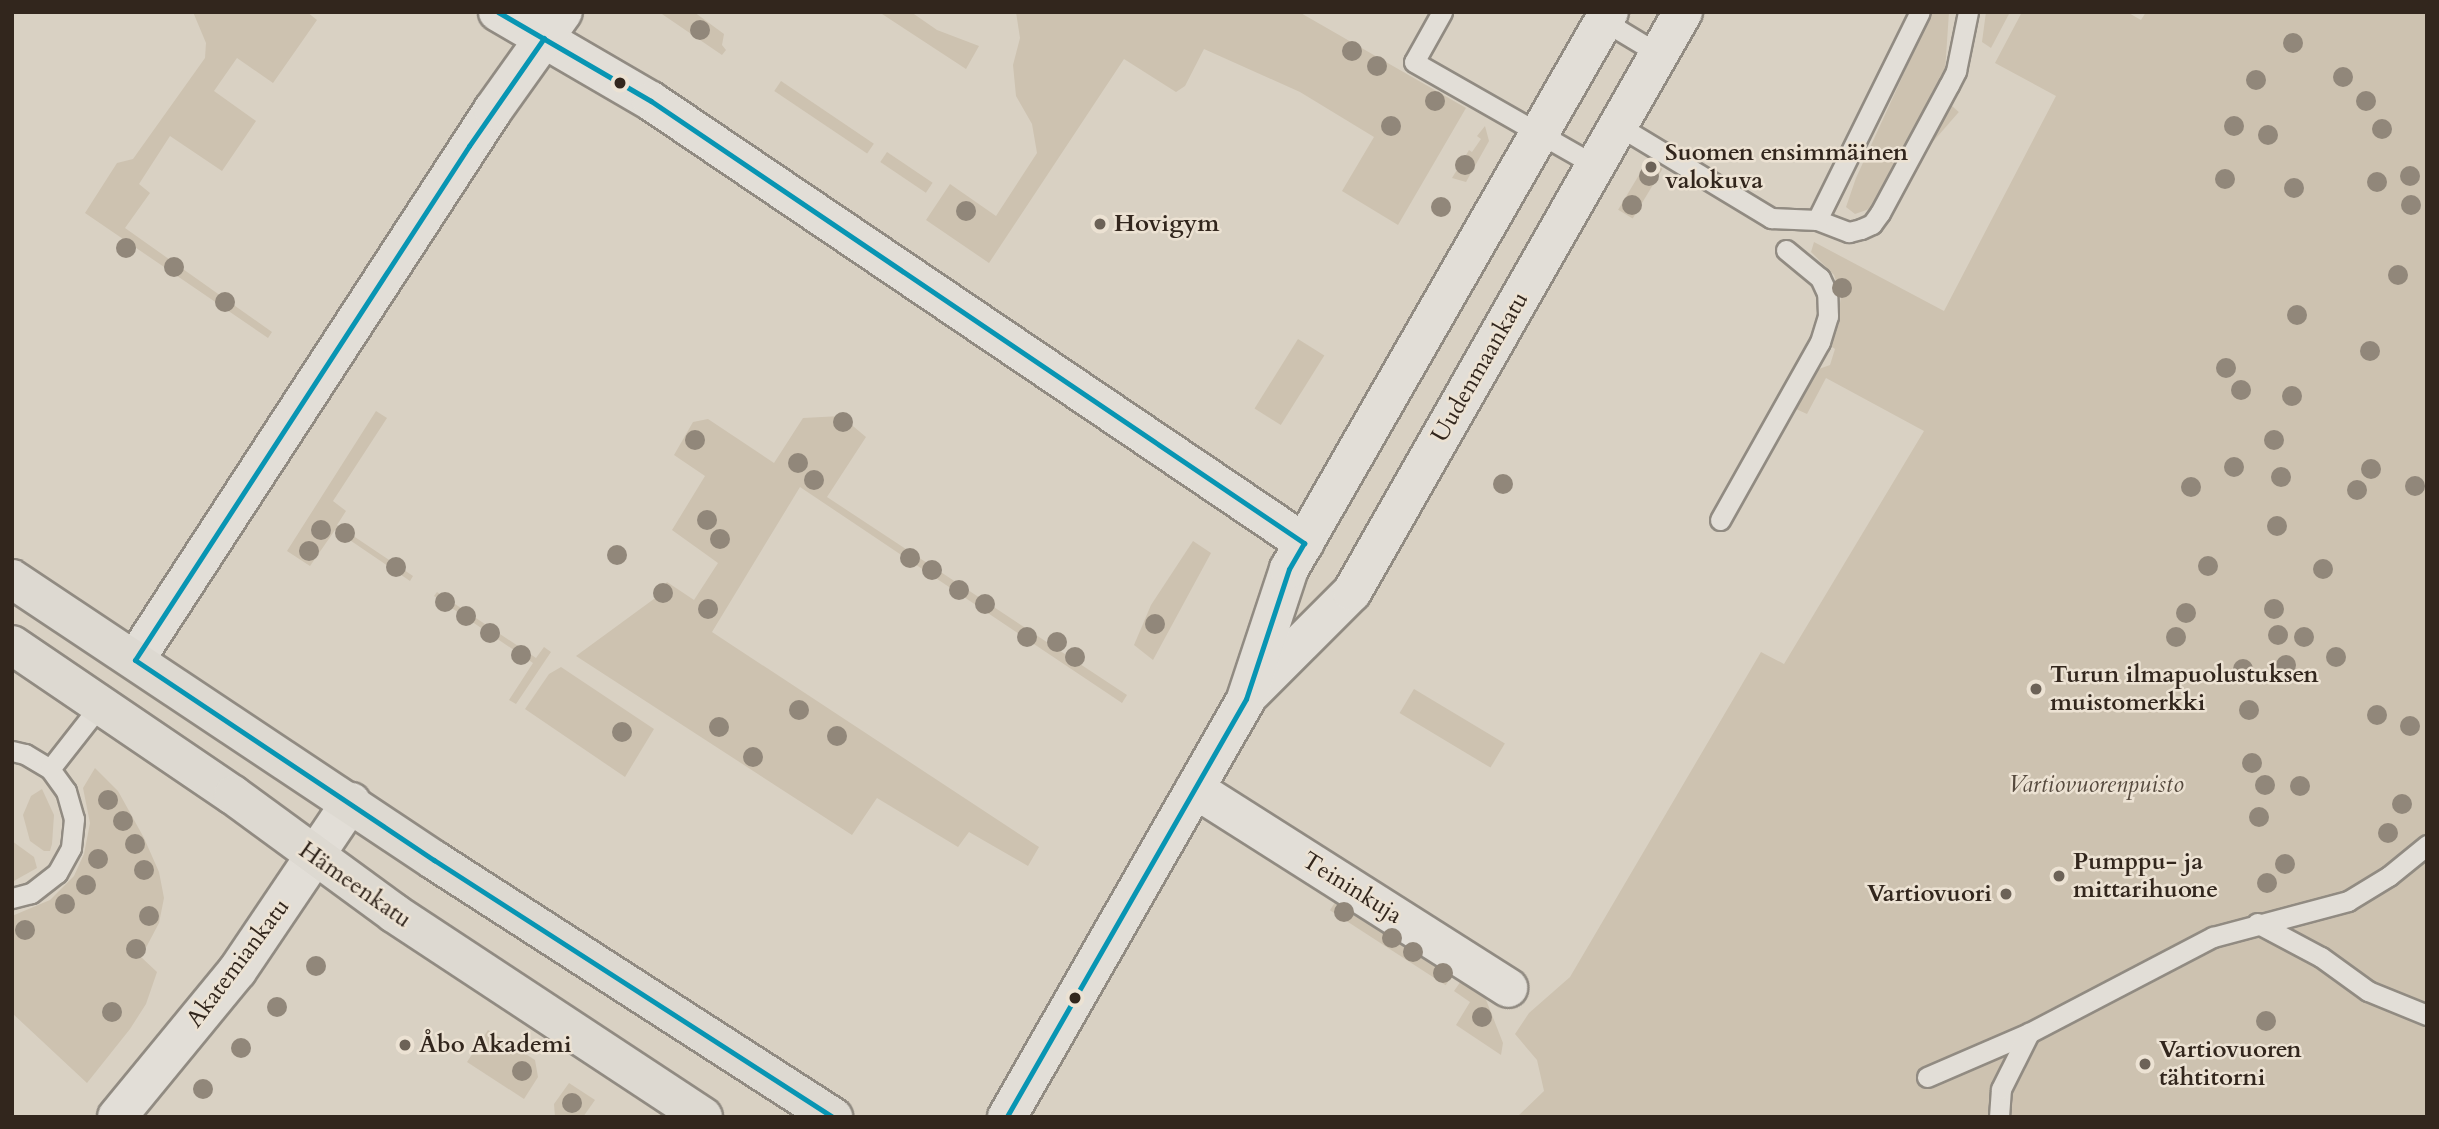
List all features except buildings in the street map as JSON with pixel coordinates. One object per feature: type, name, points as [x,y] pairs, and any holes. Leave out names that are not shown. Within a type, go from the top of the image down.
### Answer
[{"type":"highway","points":[[12,579],[351,802],[434,860],[833,1117]]},
{"type":"highway","name":"Hämeenkatu","points":[[12,645],[233,795],[314,858],[603,1053],[703,1117]]},
{"type":"street","points":[[498,12],[553,25],[651,101],[1304,543]]},
{"type":"street","name":"Uudenmaankatu","points":[[1246,699],[1352,592],[1682,12]]},
{"type":"street","name":"Uudenmaankatu","points":[[1007,1117],[1246,699],[1289,569],[1539,134],[1601,15]]},
{"type":"street","points":[[135,660],[469,146],[553,25]]},
{"type":"street","name":"Teininkuja","points":[[1195,789],[1508,988]]},
{"type":"street","name":"Akatemiankatu","points":[[117,1117],[237,971],[351,802]]},
{"type":"lane","points":[[1442,12],[1414,62],[1596,166]]},
{"type":"lane","points":[[1817,220],[1920,12]]},
{"type":"lane","points":[[1619,126],[1772,218],[1817,220],[1849,232],[1872,224],[1880,214],[1956,71],[1968,12]]},
{"type":"lane","points":[[1601,15],[1659,54]]},
{"type":"lane","points":[[1720,520],[1820,342],[1828,316],[1827,293],[1820,278],[1786,250]]},
{"type":"lane","points":[[50,769],[102,704]]},
{"type":"lane","points":[[12,751],[25,754],[50,769],[66,791],[74,819],[71,848],[57,873],[31,893],[12,898]]},
{"type":"lane","points":[[1927,1077],[2029,1032],[2213,937],[2256,923],[2348,901],[2389,876],[2427,845]]},
{"type":"lane","points":[[2256,923],[2321,957],[2368,991],[2427,1014]]},
{"type":"lane","points":[[1999,1117],[2001,1089],[2029,1032]]},
{"type":"green space","points":[[193,12],[307,12],[317,20],[273,83],[237,58],[214,91],[256,121],[222,171],[170,136],[139,184],[150,193],[125,228],[272,332],[268,338],[85,213],[117,163],[133,159],[205,58],[206,43]]},
{"type":"green space","points":[[659,12],[694,12],[724,34],[722,45],[726,50],[722,55]]},
{"type":"green space","points":[[879,12],[911,12],[937,30],[979,46],[966,69]]},
{"type":"green space","points":[[1016,12],[1299,12],[1466,108],[1398,225],[1342,191],[1374,137],[1300,92],[1204,49],[1185,86],[1176,92],[1124,59],[989,263],[926,220],[950,184],[996,216],[1037,153],[1032,124],[1016,96],[1013,65],[1020,38]]},
{"type":"green space","points":[[1932,12],[1949,12],[1945,71],[1879,193],[1875,207],[1855,214],[1846,207],[1856,178]]},
{"type":"green space","points":[[1986,12],[2010,12],[1991,48],[1982,42]]},
{"type":"green space","name":"Vartiovuorenpuisto","points":[[2022,12],[2127,12],[2141,20],[2146,12],[2427,12],[2427,1117],[1517,1117],[1544,1091],[1537,1060],[1515,1034],[1529,1013],[1570,977],[1761,652],[1784,664],[1924,431],[1826,378],[1807,414],[1796,409],[1816,370],[1830,365],[1835,349],[1825,342],[1838,318],[1841,296],[1834,275],[1811,252],[1814,242],[1944,311],[2056,96],[1995,63]]},
{"type":"green space","points":[[781,81],[874,144],[867,154],[774,91]]},
{"type":"green space","points":[[1952,106],[1959,112],[1876,207],[1869,201]]},
{"type":"green space","points":[[1485,126],[1489,141],[1466,182],[1452,178],[1469,150],[1472,152],[1481,139],[1477,136]]},
{"type":"green space","points":[[887,152],[933,183],[926,193],[880,162]]},
{"type":"green space","points":[[1648,160],[1663,169],[1633,218],[1618,210]]},
{"type":"green space","points":[[1298,339],[1324,355],[1281,425],[1255,409]]},
{"type":"green space","points":[[376,411],[387,418],[333,501],[346,511],[337,525],[413,576],[410,581],[335,530],[310,566],[287,551]]},
{"type":"green space","points":[[841,416],[866,437],[827,497],[1127,695],[1122,703],[800,487],[712,632],[1039,847],[1028,866],[969,832],[958,847],[877,798],[852,835],[576,656],[658,596],[667,582],[694,600],[718,563],[672,530],[705,476],[674,455],[693,422],[708,419],[774,463],[803,418]]},
{"type":"green space","points":[[1193,541],[1211,553],[1153,660],[1134,645],[1151,605]]},
{"type":"green space","points":[[437,592],[536,658],[544,647],[551,652],[516,704],[509,700],[533,663],[434,596]]},
{"type":"green space","points":[[561,667],[654,729],[625,777],[525,709],[549,674]]},
{"type":"green space","points":[[1414,689],[1505,744],[1490,768],[1400,713]]},
{"type":"green space","points":[[95,768],[118,791],[144,838],[159,872],[164,898],[159,923],[141,957],[157,972],[146,1004],[130,1029],[87,1083],[12,1013],[12,916],[50,900],[74,876],[84,854],[90,823],[83,788]]},
{"type":"green space","points":[[42,789],[54,815],[50,851],[44,851],[30,841],[23,815],[31,796]]},
{"type":"green space","points":[[12,841],[34,857],[37,868],[12,882]]},
{"type":"green space","points":[[1343,890],[1459,965],[1446,985],[1330,910]]},
{"type":"green space","points":[[1468,971],[1481,987],[1503,1043],[1501,1055],[1456,1025],[1470,1002],[1454,991]]},
{"type":"green space","points":[[488,1030],[535,1060],[538,1077],[524,1099],[467,1062]]},
{"type":"green space","points":[[569,1083],[595,1100],[583,1117],[555,1117],[554,1104]]},
{"type":"transit line","points":[[498,12],[651,101],[1304,543],[1289,569],[1246,699],[1007,1117]]},
{"type":"transit line","points":[[544,38],[469,146],[135,660],[434,860],[833,1117]]},
{"type":"place","name":"Suomen ensimmäinen valokuva","points":[[1651,167]]},
{"type":"place","name":"Hovigym","points":[[1100,224]]},
{"type":"place","name":"Turun ilmapuolustuksen muistomerkki","points":[[2036,689]]},
{"type":"place","name":"Pumppu- ja mittarihuone","points":[[2059,876]]},
{"type":"place","name":"Vartiovuori","points":[[2006,894]]},
{"type":"place","name":"Åbo Akademi","points":[[405,1045]]},
{"type":"place","name":"Vartiovuoren tähtitorni","points":[[2145,1064]]}]
